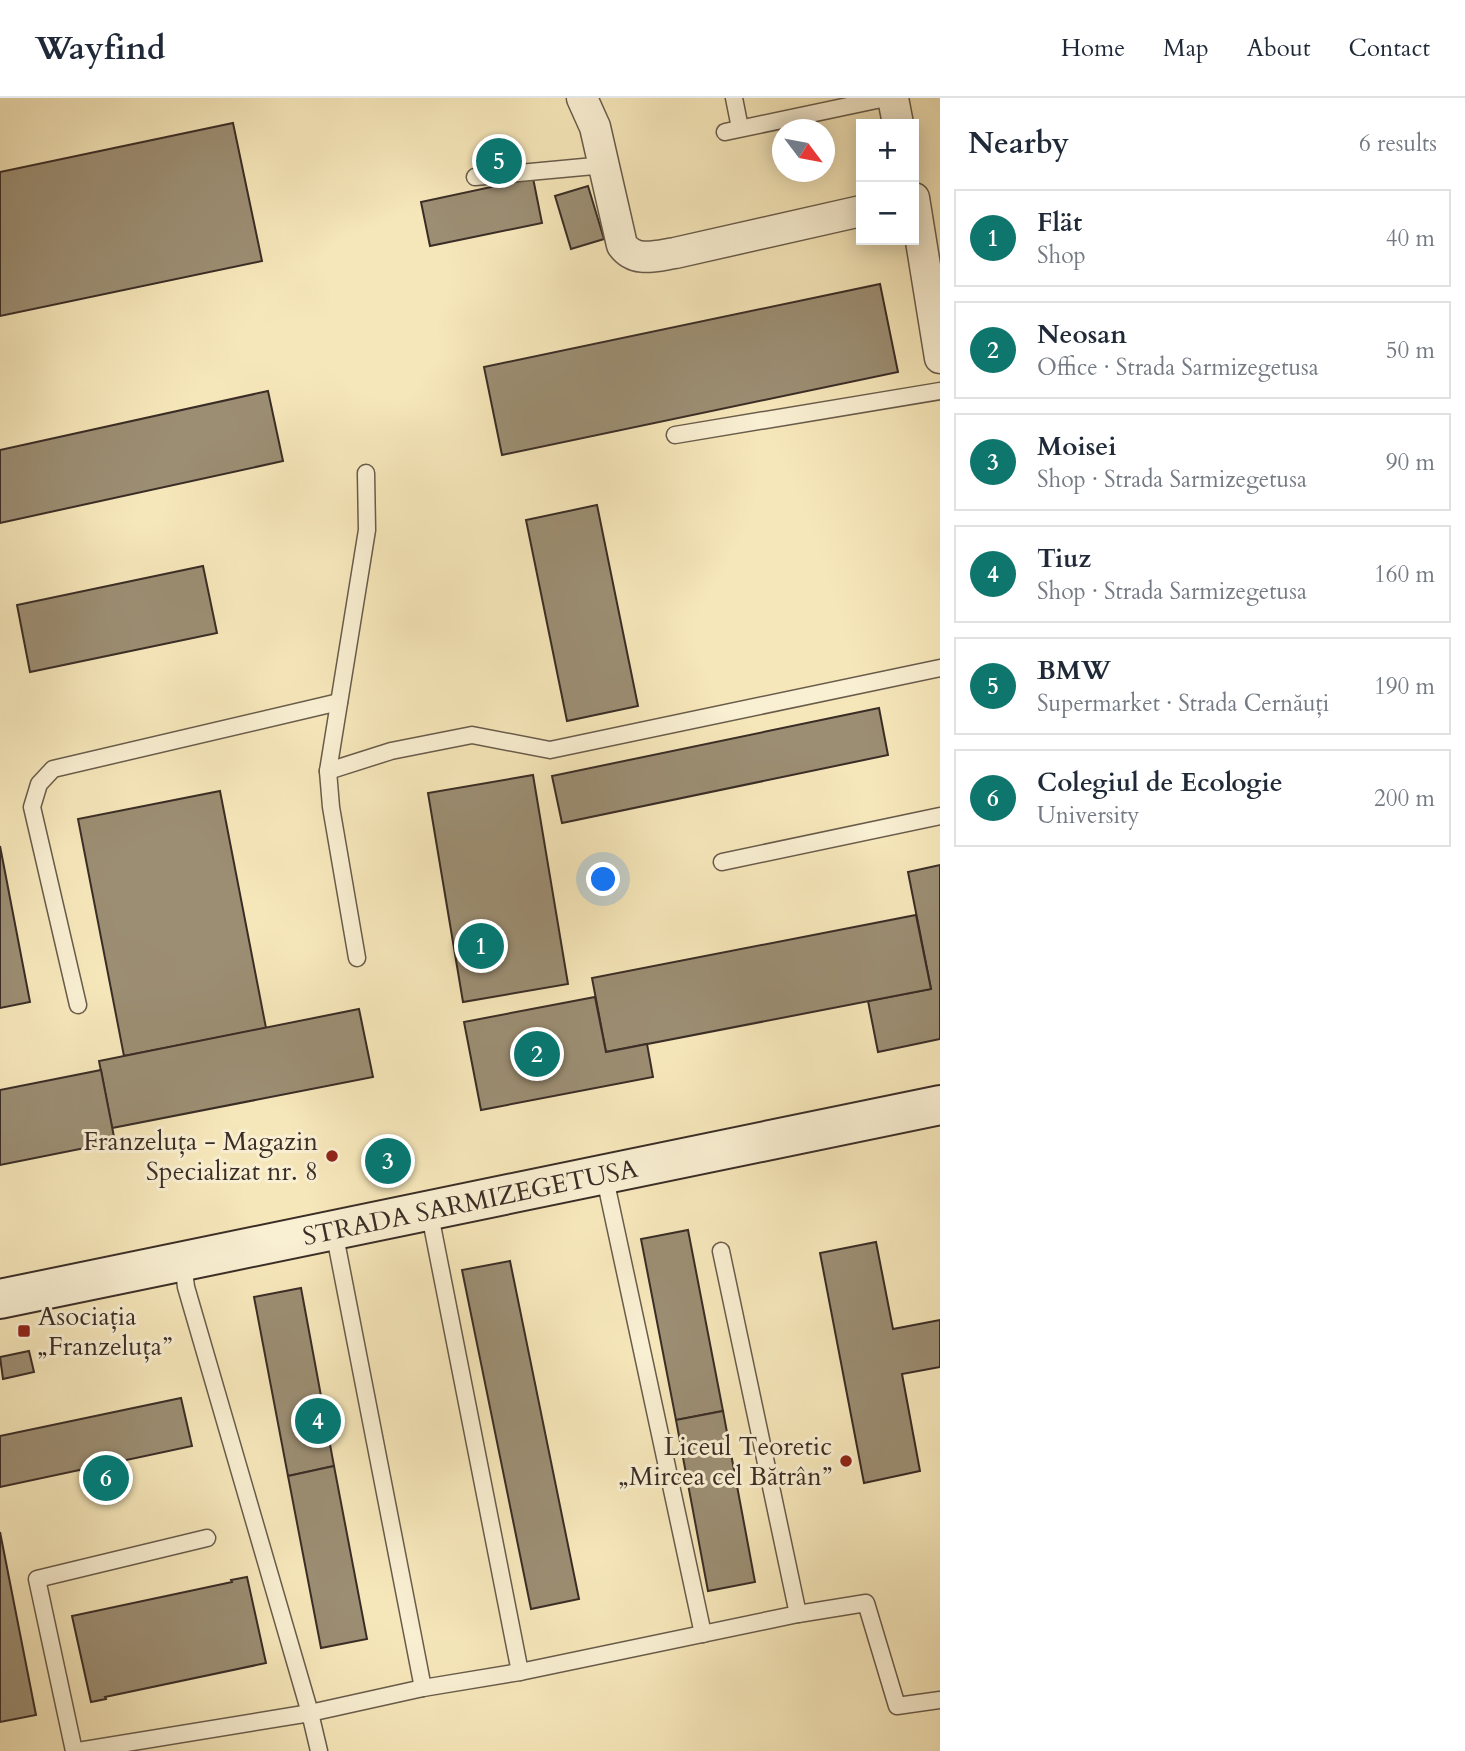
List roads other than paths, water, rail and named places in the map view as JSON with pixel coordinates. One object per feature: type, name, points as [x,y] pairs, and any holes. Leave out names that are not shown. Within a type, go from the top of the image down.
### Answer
[{"type":"main road","name":"STRADA SARMIZEGETUSA","points":[[0,1299],[940,1105]]},
{"type":"street","points":[[582,98],[595,127],[622,245],[634,256],[674,253],[856,212]]},
{"type":"street","points":[[893,98],[897,119]]},
{"type":"street","points":[[919,230],[940,358]]},
{"type":"lane","points":[[734,98],[733,130],[813,106],[886,98]]},
{"type":"lane","points":[[475,177],[605,165]]},
{"type":"lane","points":[[675,435],[940,391]]},
{"type":"lane","points":[[356,958],[331,807],[328,771],[367,530],[366,473]]},
{"type":"lane","points":[[328,771],[391,751],[472,735],[550,750],[940,668]]},
{"type":"lane","points":[[78,1005],[32,807],[39,784],[53,769],[339,702]]},
{"type":"lane","points":[[722,862],[940,816]]},
{"type":"lane","points":[[604,1174],[703,1634]]},
{"type":"lane","points":[[429,1210],[520,1672]]},
{"type":"lane","points":[[334,1231],[423,1688]]},
{"type":"lane","points":[[721,1251],[798,1614]]},
{"type":"lane","points":[[183,1262],[186,1287],[319,1751]]},
{"type":"lane","points":[[207,1538],[37,1580],[76,1751],[310,1713],[423,1688],[520,1672],[798,1614],[866,1603],[897,1706],[940,1700]]},
{"type":"place","name":"BMW","points":[[499,161]]},
{"type":"place","name":"Flät","points":[[481,946]]},
{"type":"place","name":"Neosan","points":[[537,1054]]},
{"type":"place","name":"Franzeluța - Magazin Specializat nr. 8","points":[[332,1156]]},
{"type":"place","name":"Moisei","points":[[388,1161]]},
{"type":"place","name":"Asociația „Franzeluța”","points":[[24,1331]]},
{"type":"place","name":"Tiuz","points":[[318,1421]]},
{"type":"place","name":"Liceul Teoretic „Mircea cel Bătrân”","points":[[846,1461]]},
{"type":"place","name":"Colegiul de Ecologie","points":[[106,1478]]}]
